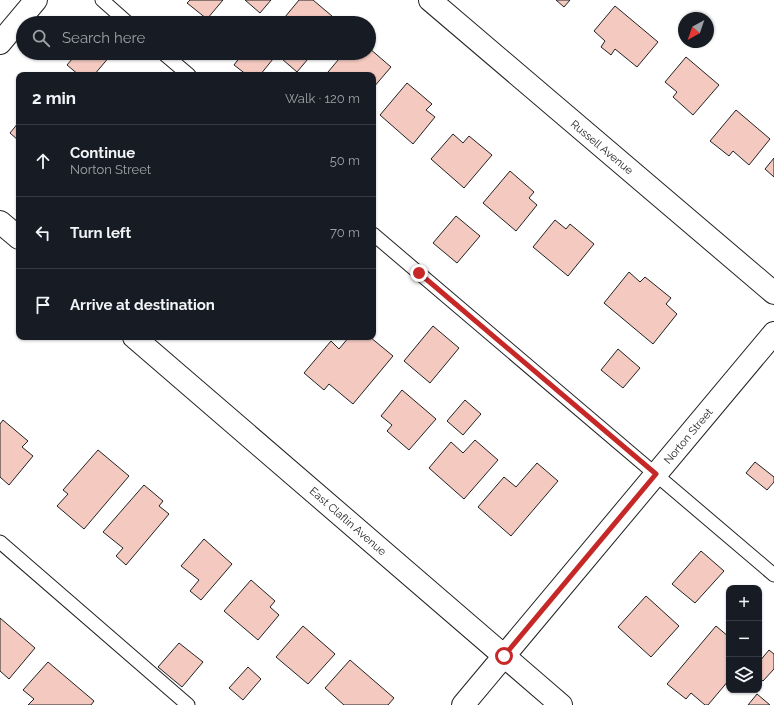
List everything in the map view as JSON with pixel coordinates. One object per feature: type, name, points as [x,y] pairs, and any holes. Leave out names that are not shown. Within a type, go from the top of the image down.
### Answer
[{"type":"street","points":[[23,16],[36,0]]},
{"type":"street","name":"Russell Avenue","points":[[430,0],[774,293]]},
{"type":"street","points":[[0,43],[16,24]]},
{"type":"street","points":[[0,222],[16,235]]},
{"type":"street","name":"Norton Street","points":[[463,705],[774,333]]},
{"type":"street","name":"East Claflin Avenue","points":[[137,340],[561,705]]},
{"type":"lane","points":[[102,0],[120,16]]},
{"type":"lane","points":[[171,60],[185,72]]},
{"type":"lane","points":[[376,237],[774,575]]},
{"type":"lane","points":[[0,542],[188,705]]},
{"type":"building","points":[[190,0],[223,0],[210,16],[203,16],[187,3]]},
{"type":"building","points":[[245,0],[271,0],[260,13]]},
{"type":"building","points":[[299,0],[313,0],[332,16],[286,16]]},
{"type":"building","points":[[556,0],[570,0],[564,7]]},
{"type":"building","points":[[615,6],[658,42],[637,67],[615,49],[611,55],[601,47],[605,41],[594,31]]},
{"type":"building","points":[[376,54],[391,67],[376,84],[376,72],[328,72],[338,60],[376,60]]},
{"type":"building","points":[[686,57],[719,85],[693,115],[673,97],[677,92],[665,82]]},
{"type":"building","points":[[71,60],[107,60],[97,72],[75,72],[67,65]]},
{"type":"building","points":[[238,60],[272,60],[262,72],[243,72],[234,65]]},
{"type":"building","points":[[283,60],[307,60],[297,72]]},
{"type":"building","points":[[407,83],[432,104],[426,110],[435,117],[413,144],[380,115]]},
{"type":"building","points":[[736,110],[770,139],[749,165],[733,151],[729,156],[710,141]]},
{"type":"building","points":[[16,126],[16,138],[10,133]]},
{"type":"building","points":[[453,134],[463,143],[469,136],[492,155],[464,188],[431,159]]},
{"type":"building","points":[[774,158],[774,177],[765,169]]},
{"type":"building","points":[[510,171],[534,192],[529,198],[537,205],[516,231],[483,203]]},
{"type":"building","points":[[456,216],[480,236],[457,263],[433,243]]},
{"type":"building","points":[[555,220],[566,229],[570,224],[594,244],[568,276],[533,247]]},
{"type":"building","points":[[629,272],[640,282],[645,277],[671,298],[666,304],[677,314],[653,344],[604,303]]},
{"type":"building","points":[[433,326],[459,348],[430,383],[404,361]]},
{"type":"building","points":[[346,340],[374,340],[393,356],[353,404],[329,384],[324,390],[304,373],[331,341],[339,349]]},
{"type":"building","points":[[618,349],[640,368],[623,388],[601,370]]},
{"type":"building","points":[[402,390],[436,419],[409,450],[387,431],[392,425],[381,416]]},
{"type":"building","points":[[465,400],[481,414],[463,435],[447,421]]},
{"type":"building","points":[[3,420],[28,441],[22,447],[33,456],[9,485],[0,477],[0,424]]},
{"type":"building","points":[[475,440],[498,460],[464,499],[429,468],[451,442],[463,453]]},
{"type":"building","points":[[98,450],[129,476],[84,529],[57,506],[68,494],[63,490]]},
{"type":"building","points":[[755,462],[774,477],[774,482],[767,490],[746,473]]},
{"type":"building","points":[[537,463],[558,481],[511,536],[478,507],[504,477],[516,487]]},
{"type":"building","points":[[144,485],[163,501],[159,506],[169,514],[126,565],[116,556],[123,548],[103,532]]},
{"type":"building","points":[[204,539],[232,564],[201,600],[190,591],[199,580],[181,566]]},
{"type":"building","points":[[701,551],[724,571],[695,603],[672,584]]},
{"type":"building","points":[[251,580],[275,601],[270,607],[279,615],[258,640],[224,611]]},
{"type":"building","points":[[646,596],[679,626],[651,657],[618,627]]},
{"type":"building","points":[[0,618],[35,648],[9,679],[0,671]]},
{"type":"building","points":[[303,626],[335,654],[308,684],[276,657]]},
{"type":"building","points":[[716,626],[726,634],[726,684],[708,705],[705,705],[691,693],[686,699],[667,684]]},
{"type":"building","points":[[179,643],[203,662],[182,687],[158,667]]},
{"type":"building","points":[[769,650],[774,654],[774,669],[763,681],[762,680],[762,658]]},
{"type":"building","points":[[350,660],[394,698],[388,705],[344,705],[325,688]]},
{"type":"building","points":[[48,662],[94,701],[91,705],[28,705],[34,699],[23,690]]},
{"type":"building","points":[[248,667],[261,679],[243,700],[229,688]]},
{"type":"building","points":[[757,694],[770,705],[748,705]]},
{"type":"route","points":[[419,273],[656,474],[504,656]]}]
